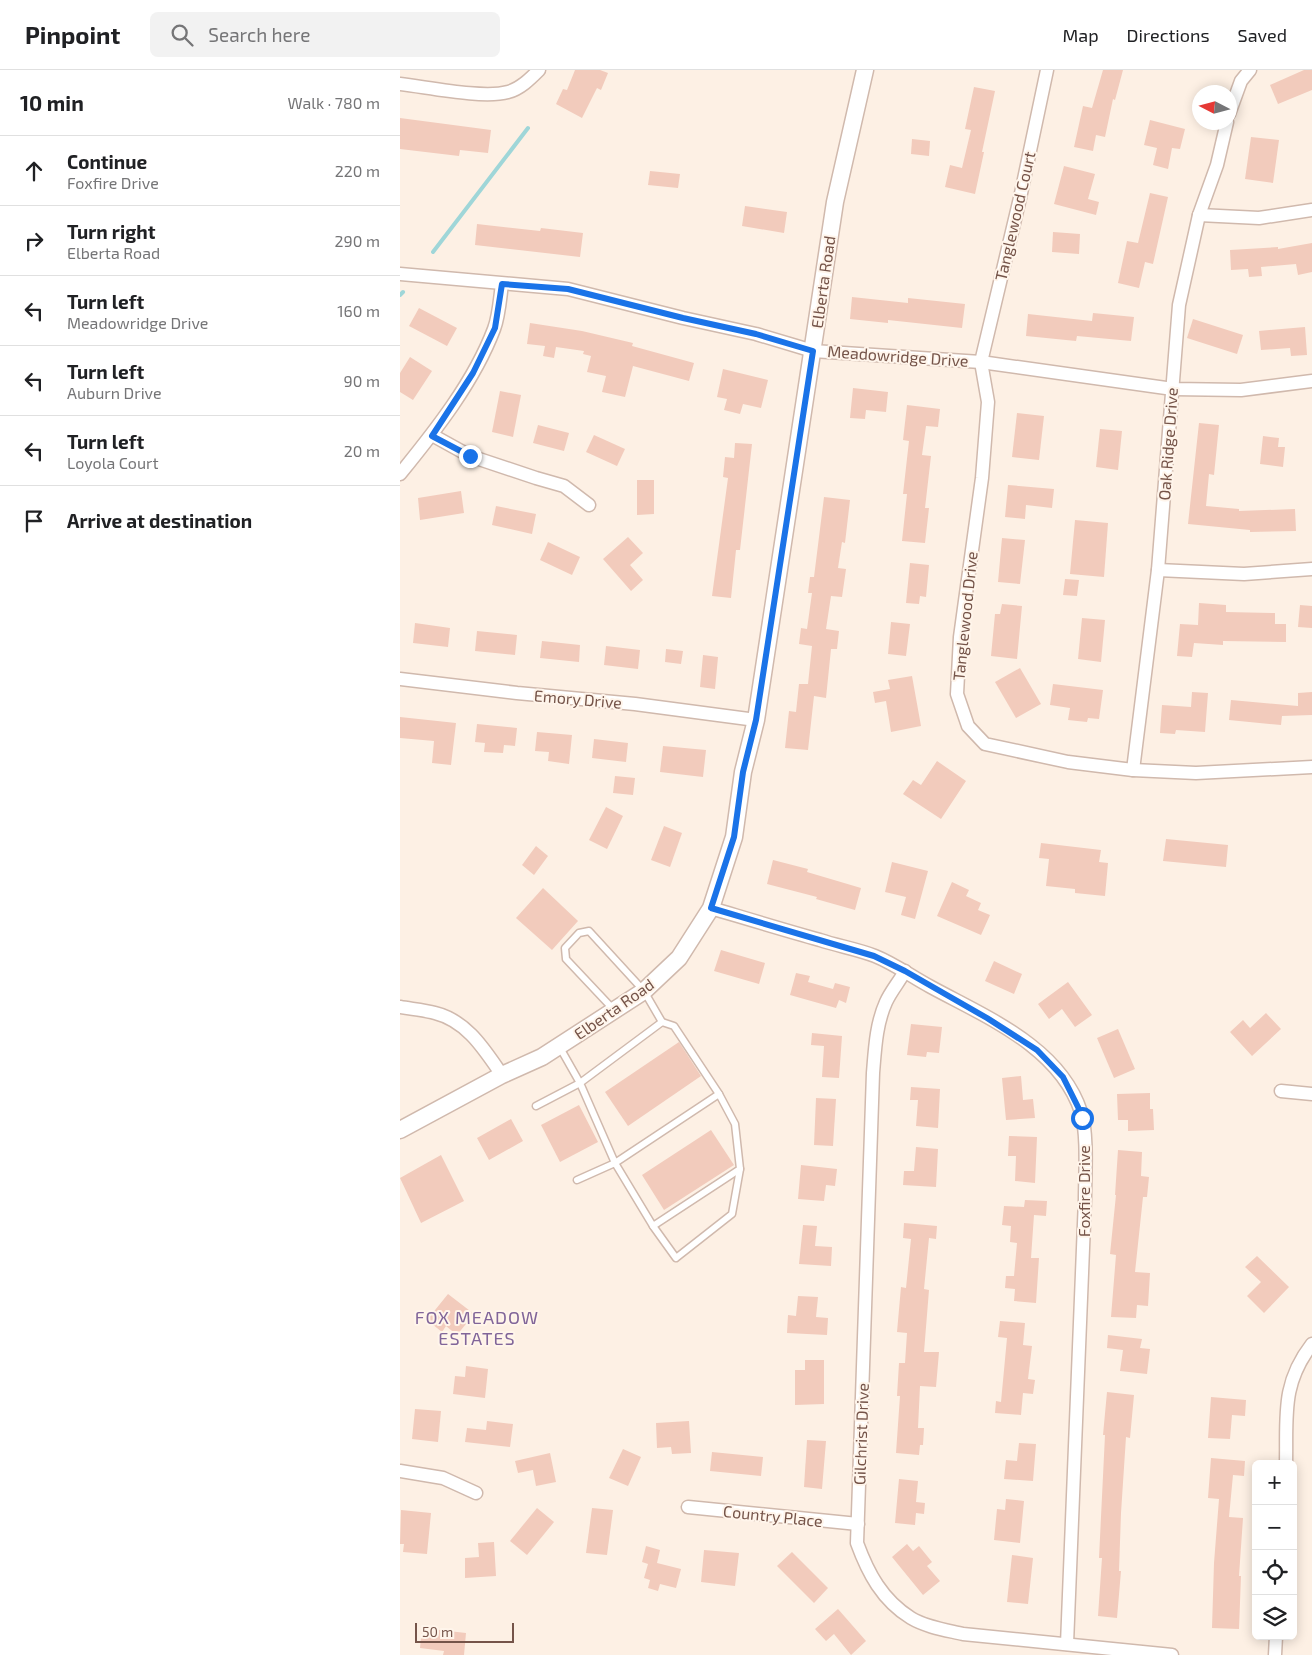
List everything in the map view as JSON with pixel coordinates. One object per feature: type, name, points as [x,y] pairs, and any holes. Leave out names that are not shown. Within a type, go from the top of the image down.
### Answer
[{"type":"street","points":[[400,84],[489,95],[509,92],[529,81],[539,70]]},
{"type":"street","name":"Elberta Road","points":[[400,1130],[502,1075],[542,1057],[644,991],[678,958],[711,908],[734,837],[743,772],[756,720],[835,202],[864,70]]},
{"type":"street","name":"Tanglewood Court","points":[[981,362],[1020,198],[1047,70]]},
{"type":"street","points":[[1237,93],[1241,81],[1250,70]]},
{"type":"street","name":"Oak Ridge Drive","points":[[1133,770],[1158,570],[1178,305],[1199,215],[1217,165],[1225,130]]},
{"type":"street","points":[[1199,215],[1259,218],[1312,210]]},
{"type":"street","name":"Meadowridge Drive","points":[[400,274],[568,289],[756,334],[813,351],[981,362],[1173,389],[1241,390],[1312,381]]},
{"type":"street","points":[[400,474],[432,436],[473,373],[495,328],[502,284]]},
{"type":"street","name":"Tanglewood Drive","points":[[981,362],[988,402],[982,478],[960,638],[957,694],[968,726],[985,744],[1068,762],[1133,770],[1196,773],[1312,767]]},
{"type":"street","points":[[432,436],[470,456],[564,486],[589,505]]},
{"type":"street","points":[[1158,570],[1244,574],[1312,569]]},
{"type":"street","name":"Emory Drive","points":[[400,679],[517,693],[635,704],[756,720]]},
{"type":"street","name":"Foxfire Drive","points":[[711,908],[874,956],[905,971],[987,1018],[1037,1050],[1063,1077],[1081,1113],[1084,1140],[1085,1199],[1067,1644]]},
{"type":"street","name":"Gilchrist Drive","points":[[905,971],[887,1002],[875,1043],[857,1543],[864,1565],[875,1584],[911,1618],[934,1628],[964,1634],[1172,1655]]},
{"type":"street","points":[[400,1007],[436,1013],[459,1023],[480,1043],[502,1075]]},
{"type":"street","points":[[1281,1090],[1312,1094]]},
{"type":"street","points":[[1286,1460],[1288,1390],[1294,1372],[1303,1355],[1312,1344]]},
{"type":"street","points":[[400,1471],[444,1478],[476,1494]]},
{"type":"street","name":"Country Place","points":[[688,1507],[858,1524]]},
{"type":"street","points":[[1275,1655],[1276,1640]]},
{"type":"lane","points":[[560,1046],[580,1083],[616,1163],[653,1226],[676,1258],[732,1214],[740,1169],[735,1124],[719,1094],[674,1026],[662,1022],[644,991],[589,931],[579,933],[565,948],[566,958],[615,1011]]},
{"type":"lane","points":[[536,1106],[580,1083],[662,1022]]},
{"type":"lane","points":[[578,1180],[616,1163],[719,1094]]},
{"type":"lane","points":[[653,1226],[740,1169]]},
{"type":"building","points":[[575,70],[600,70],[608,73],[601,90],[597,88],[582,118],[556,104],[563,89],[567,90]]},
{"type":"building","points":[[1103,70],[1123,70],[1115,100],[1113,99],[1105,137],[1096,135],[1093,151],[1074,147],[1083,106],[1092,108]]},
{"type":"building","points":[[1304,70],[1312,70],[1312,90],[1278,104],[1270,85]]},
{"type":"building","points":[[974,87],[995,91],[975,194],[945,187],[950,165],[962,168],[971,130],[965,129]]},
{"type":"building","points":[[400,118],[491,130],[488,153],[460,150],[459,156],[400,149]]},
{"type":"building","points":[[1150,120],[1185,129],[1180,149],[1172,148],[1168,169],[1153,165],[1157,148],[1144,145]]},
{"type":"building","points":[[1251,137],[1279,140],[1273,183],[1245,179]]},
{"type":"building","points":[[912,139],[930,141],[929,156],[911,154]]},
{"type":"building","points":[[1064,166],[1095,174],[1088,199],[1099,202],[1096,215],[1054,204]]},
{"type":"building","points":[[650,171],[680,174],[678,188],[648,185]]},
{"type":"building","points":[[1150,193],[1168,197],[1153,264],[1145,262],[1139,288],[1118,283],[1127,241],[1138,243]]},
{"type":"building","points":[[745,206],[787,212],[784,233],[742,226]]},
{"type":"building","points":[[477,224],[540,231],[541,228],[583,233],[580,257],[475,245]]},
{"type":"building","points":[[1053,232],[1080,234],[1079,254],[1052,252]]},
{"type":"building","points":[[1312,243],[1312,272],[1298,275],[1296,264],[1261,267],[1262,276],[1249,277],[1248,269],[1231,270],[1230,250],[1278,247],[1278,249]]},
{"type":"building","points":[[852,297],[908,303],[908,298],[965,304],[962,328],[888,320],[888,323],[850,319]]},
{"type":"building","points":[[419,308],[457,328],[447,346],[409,326]]},
{"type":"building","points":[[1093,313],[1134,317],[1131,341],[1077,336],[1076,341],[1026,336],[1028,314],[1092,321]]},
{"type":"building","points":[[1193,319],[1243,335],[1237,354],[1187,338]]},
{"type":"building","points":[[530,323],[582,331],[633,343],[632,346],[694,363],[689,381],[633,366],[625,397],[602,392],[606,376],[587,372],[591,356],[583,354],[584,351],[556,347],[554,358],[543,356],[545,346],[527,344]]},
{"type":"building","points":[[1305,327],[1307,355],[1291,356],[1290,348],[1261,350],[1259,331]]},
{"type":"building","points":[[410,357],[432,371],[413,400],[400,392],[400,373]]},
{"type":"building","points":[[723,369],[768,380],[761,408],[743,404],[740,414],[724,410],[727,399],[717,397]]},
{"type":"building","points":[[853,388],[888,392],[886,412],[866,410],[865,419],[850,418]]},
{"type":"building","points":[[500,391],[521,395],[513,437],[492,432]]},
{"type":"building","points":[[907,405],[940,409],[938,427],[926,426],[922,455],[931,456],[925,508],[929,508],[925,543],[902,541],[907,494],[903,494],[909,441],[903,440]]},
{"type":"building","points":[[1017,413],[1044,416],[1039,460],[1012,457]]},
{"type":"building","points":[[1199,423],[1219,425],[1214,475],[1209,474],[1206,506],[1239,509],[1239,511],[1295,509],[1296,531],[1250,532],[1250,530],[1188,524]]},
{"type":"building","points":[[538,425],[569,433],[564,451],[533,443]]},
{"type":"building","points":[[1100,429],[1122,431],[1118,470],[1096,467]]},
{"type":"building","points":[[594,435],[625,449],[617,466],[586,452]]},
{"type":"building","points":[[1263,436],[1279,438],[1278,447],[1285,447],[1283,467],[1260,464]]},
{"type":"building","points":[[735,443],[752,444],[740,550],[736,550],[731,598],[712,596],[728,478],[723,477],[725,457],[734,458]]},
{"type":"building","points":[[637,480],[654,480],[654,514],[637,515]]},
{"type":"building","points":[[1008,485],[1054,489],[1052,508],[1026,505],[1025,519],[1005,517]]},
{"type":"building","points":[[461,491],[464,513],[420,520],[418,498]]},
{"type":"building","points":[[824,497],[850,500],[845,543],[842,542],[838,568],[846,569],[842,597],[831,596],[826,629],[839,631],[837,649],[831,649],[826,698],[814,696],[808,750],[785,748],[789,711],[796,712],[799,684],[808,684],[812,646],[799,644],[801,628],[807,629],[812,593],[808,593],[810,577],[814,577]]},
{"type":"building","points":[[496,506],[536,514],[532,534],[492,525]]},
{"type":"building","points":[[1075,520],[1108,523],[1104,577],[1070,574]]},
{"type":"building","points":[[628,537],[643,553],[630,565],[643,580],[631,591],[603,559]]},
{"type":"building","points":[[1002,538],[1025,540],[1020,584],[998,582]]},
{"type":"building","points":[[548,542],[580,557],[572,575],[540,560]]},
{"type":"building","points":[[910,563],[929,565],[926,597],[920,596],[919,604],[906,603]]},
{"type":"building","points":[[1065,579],[1079,580],[1077,596],[1063,595]]},
{"type":"building","points":[[1199,603],[1226,605],[1226,612],[1275,613],[1275,624],[1286,624],[1286,642],[1223,641],[1223,645],[1194,643],[1192,657],[1177,656],[1180,624],[1198,625]]},
{"type":"building","points":[[1002,604],[1022,606],[1017,659],[991,656],[995,614],[1000,614]]},
{"type":"building","points":[[1300,605],[1312,606],[1312,628],[1298,627]]},
{"type":"building","points":[[1082,618],[1105,620],[1101,662],[1078,659]]},
{"type":"building","points":[[891,622],[910,624],[906,656],[888,654]]},
{"type":"building","points":[[415,623],[450,628],[448,647],[413,643]]},
{"type":"building","points":[[477,631],[517,635],[515,655],[475,651]]},
{"type":"building","points":[[542,641],[580,645],[579,662],[540,658]]},
{"type":"building","points":[[606,646],[640,650],[638,669],[604,665]]},
{"type":"building","points":[[666,649],[683,651],[681,664],[665,662]]},
{"type":"building","points":[[703,655],[718,657],[715,689],[700,687]]},
{"type":"building","points":[[1020,668],[1041,704],[1016,718],[995,682]]},
{"type":"building","points":[[912,676],[921,726],[891,732],[886,701],[875,703],[873,692],[890,689],[888,680]]},
{"type":"building","points":[[1053,684],[1103,690],[1099,719],[1088,718],[1087,722],[1068,720],[1070,708],[1050,705]]},
{"type":"building","points":[[1192,692],[1208,693],[1205,732],[1176,730],[1175,734],[1160,733],[1162,705],[1191,707]]},
{"type":"building","points":[[1312,692],[1312,715],[1282,716],[1281,725],[1229,720],[1231,700],[1298,706],[1298,693]]},
{"type":"building","points":[[400,717],[456,723],[451,765],[432,763],[434,741],[400,738]]},
{"type":"building","points":[[477,724],[517,728],[515,746],[504,745],[503,753],[484,752],[485,743],[475,742]]},
{"type":"building","points":[[537,732],[572,735],[569,764],[548,761],[549,752],[535,751]]},
{"type":"building","points":[[594,739],[628,743],[626,762],[592,758]]},
{"type":"building","points":[[663,746],[706,750],[703,777],[660,772]]},
{"type":"building","points":[[937,761],[966,781],[941,819],[903,794],[913,780],[921,785]]},
{"type":"building","points":[[615,776],[635,778],[633,795],[613,793]]},
{"type":"building","points":[[606,807],[623,816],[607,849],[589,840]]},
{"type":"building","points":[[664,826],[682,833],[670,867],[651,860]]},
{"type":"building","points":[[1166,839],[1228,845],[1226,867],[1163,861]]},
{"type":"building","points":[[1041,843],[1101,850],[1099,862],[1108,863],[1105,896],[1075,893],[1075,889],[1046,886],[1049,859],[1039,858]]},
{"type":"building","points":[[536,846],[548,856],[534,875],[522,865]]},
{"type":"building","points":[[773,860],[808,869],[807,872],[861,888],[855,910],[816,899],[817,897],[767,884]]},
{"type":"building","points":[[892,862],[928,871],[915,919],[901,915],[906,897],[885,892]]},
{"type":"building","points":[[952,882],[969,890],[966,896],[981,903],[978,910],[990,915],[981,935],[937,916]]},
{"type":"building","points":[[543,888],[578,921],[552,950],[516,918]]},
{"type":"building","points":[[721,950],[765,963],[759,984],[714,971]]},
{"type":"building","points":[[994,961],[1022,974],[1014,994],[985,981]]},
{"type":"building","points":[[796,973],[810,976],[808,982],[833,989],[835,983],[850,987],[846,1003],[839,1000],[836,1008],[790,995]]},
{"type":"building","points":[[1068,982],[1092,1015],[1075,1027],[1062,1009],[1049,1019],[1038,1004]]},
{"type":"building","points":[[1266,1013],[1281,1029],[1252,1056],[1230,1032],[1243,1020],[1250,1028]]},
{"type":"building","points":[[911,1024],[942,1027],[939,1053],[927,1052],[926,1057],[907,1055]]},
{"type":"building","points":[[1118,1029],[1135,1069],[1114,1078],[1097,1038]]},
{"type":"building","points":[[812,1033],[842,1036],[839,1078],[822,1077],[824,1046],[811,1045]]},
{"type":"building","points":[[679,1042],[701,1076],[628,1126],[605,1092]]},
{"type":"building","points":[[1021,1076],[1023,1100],[1033,1099],[1035,1118],[1006,1120],[1002,1078]]},
{"type":"building","points":[[911,1087],[940,1089],[938,1128],[916,1126],[918,1100],[910,1100]]},
{"type":"building","points":[[1150,1093],[1150,1109],[1153,1109],[1154,1130],[1128,1131],[1128,1120],[1118,1120],[1117,1094]]},
{"type":"building","points":[[816,1098],[836,1099],[833,1146],[814,1145]]},
{"type":"building","points":[[579,1105],[598,1142],[560,1162],[541,1125]]},
{"type":"building","points":[[511,1119],[523,1141],[489,1160],[477,1138]]},
{"type":"building","points":[[711,1130],[734,1165],[664,1210],[642,1175]]},
{"type":"building","points":[[1009,1136],[1037,1137],[1035,1183],[1015,1181],[1016,1156],[1008,1156]]},
{"type":"building","points":[[916,1147],[938,1149],[936,1187],[903,1185],[904,1171],[914,1171]]},
{"type":"building","points":[[1118,1150],[1142,1152],[1141,1176],[1149,1177],[1147,1197],[1143,1197],[1135,1272],[1150,1273],[1148,1306],[1137,1305],[1136,1318],[1111,1317],[1116,1255],[1110,1254]]},
{"type":"building","points":[[441,1155],[464,1201],[421,1223],[400,1178]]},
{"type":"building","points":[[801,1165],[837,1169],[835,1186],[826,1185],[824,1201],[798,1199]]},
{"type":"building","points":[[1025,1200],[1047,1201],[1046,1216],[1034,1215],[1031,1258],[1039,1258],[1036,1303],[1014,1301],[1015,1289],[1005,1288],[1006,1276],[1014,1276],[1017,1243],[1010,1242],[1011,1226],[1002,1225],[1004,1206],[1024,1207]]},
{"type":"building","points":[[904,1223],[937,1226],[936,1239],[929,1238],[924,1289],[929,1290],[924,1352],[939,1352],[936,1387],[920,1386],[918,1428],[924,1428],[923,1445],[920,1445],[919,1455],[896,1453],[900,1396],[897,1396],[899,1363],[905,1363],[907,1333],[897,1332],[901,1287],[906,1288],[911,1239],[903,1238]]},
{"type":"building","points":[[803,1225],[817,1226],[815,1246],[832,1247],[831,1266],[799,1264]]},
{"type":"building","points":[[1257,1256],[1289,1287],[1264,1313],[1247,1296],[1261,1282],[1245,1267]]},
{"type":"building","points":[[448,1294],[474,1314],[457,1335],[446,1326],[442,1332],[427,1320]]},
{"type":"building","points":[[798,1296],[818,1297],[816,1317],[828,1318],[827,1335],[787,1333],[788,1315],[796,1316]]},
{"type":"building","points":[[1000,1321],[1025,1323],[1023,1345],[1032,1346],[1028,1379],[1035,1380],[1033,1394],[1023,1393],[1021,1415],[995,1413],[996,1401],[1001,1402],[1007,1338],[998,1337]]},
{"type":"building","points":[[1108,1335],[1142,1339],[1140,1348],[1150,1349],[1147,1374],[1120,1371],[1123,1350],[1107,1348]]},
{"type":"building","points":[[805,1360],[824,1360],[824,1404],[795,1405],[795,1370],[805,1370]]},
{"type":"building","points":[[466,1366],[488,1369],[485,1398],[453,1394],[455,1376],[465,1377]]},
{"type":"building","points":[[1107,1392],[1134,1395],[1130,1438],[1126,1437],[1121,1513],[1119,1571],[1121,1571],[1117,1618],[1098,1616],[1102,1558],[1099,1558],[1105,1435],[1103,1435]]},
{"type":"building","points":[[1211,1397],[1246,1400],[1245,1416],[1232,1415],[1230,1439],[1208,1438]]},
{"type":"building","points":[[415,1409],[441,1411],[438,1442],[412,1439]]},
{"type":"building","points":[[487,1421],[513,1424],[510,1447],[465,1442],[467,1428],[486,1430]]},
{"type":"building","points":[[689,1421],[691,1453],[672,1454],[671,1447],[657,1448],[656,1423]]},
{"type":"building","points":[[807,1440],[826,1441],[822,1489],[804,1487]]},
{"type":"building","points":[[1019,1443],[1036,1444],[1033,1481],[1004,1479],[1006,1460],[1017,1461]]},
{"type":"building","points":[[623,1449],[641,1457],[628,1486],[609,1478]]},
{"type":"building","points":[[712,1452],[763,1457],[761,1476],[710,1471]]},
{"type":"building","points":[[550,1453],[556,1482],[536,1486],[533,1470],[518,1473],[515,1461]]},
{"type":"building","points":[[1211,1458],[1245,1461],[1244,1476],[1233,1475],[1229,1517],[1243,1518],[1239,1576],[1241,1576],[1239,1629],[1212,1628],[1214,1563],[1219,1499],[1208,1498]]},
{"type":"building","points":[[899,1479],[918,1481],[916,1502],[925,1503],[924,1514],[916,1513],[915,1525],[895,1523]]},
{"type":"building","points":[[1006,1499],[1024,1501],[1020,1543],[994,1540],[997,1509],[1005,1510]]},
{"type":"building","points":[[537,1508],[554,1522],[527,1555],[510,1541]]},
{"type":"building","points":[[592,1508],[613,1510],[607,1555],[586,1553]]},
{"type":"building","points":[[401,1510],[431,1513],[427,1554],[403,1552],[404,1544],[400,1544]]},
{"type":"building","points":[[494,1542],[496,1576],[465,1578],[465,1558],[479,1557],[478,1543]]},
{"type":"building","points":[[907,1544],[913,1551],[919,1546],[932,1562],[927,1566],[940,1581],[923,1595],[892,1557]]},
{"type":"building","points":[[646,1546],[660,1550],[657,1563],[681,1569],[676,1588],[660,1584],[658,1591],[648,1588],[650,1580],[644,1578],[648,1564],[642,1562]]},
{"type":"building","points":[[704,1550],[739,1553],[735,1586],[701,1582]]},
{"type":"building","points":[[792,1552],[828,1588],[814,1603],[777,1566]]},
{"type":"building","points":[[1012,1555],[1033,1558],[1028,1604],[1007,1602]]},
{"type":"building","points":[[838,1609],[866,1641],[851,1655],[834,1634],[826,1641],[815,1629]]},
{"type":"building","points":[[422,1628],[466,1633],[464,1655],[443,1655],[444,1651],[420,1648]]},
{"type":"waterway","points":[[433,252],[528,128]]},
{"type":"waterway","points":[[400,295],[403,292]]},
{"type":"district","name":"FOX MEADOW ESTATES","points":[[477,1328]]},
{"type":"route","points":[[470,456],[432,436],[473,373],[495,328],[502,284],[568,289],[756,334],[813,351],[756,720],[743,772],[734,837],[711,908],[874,956],[905,971],[928,986],[987,1018],[1037,1050],[1063,1077],[1082,1118]]}]
